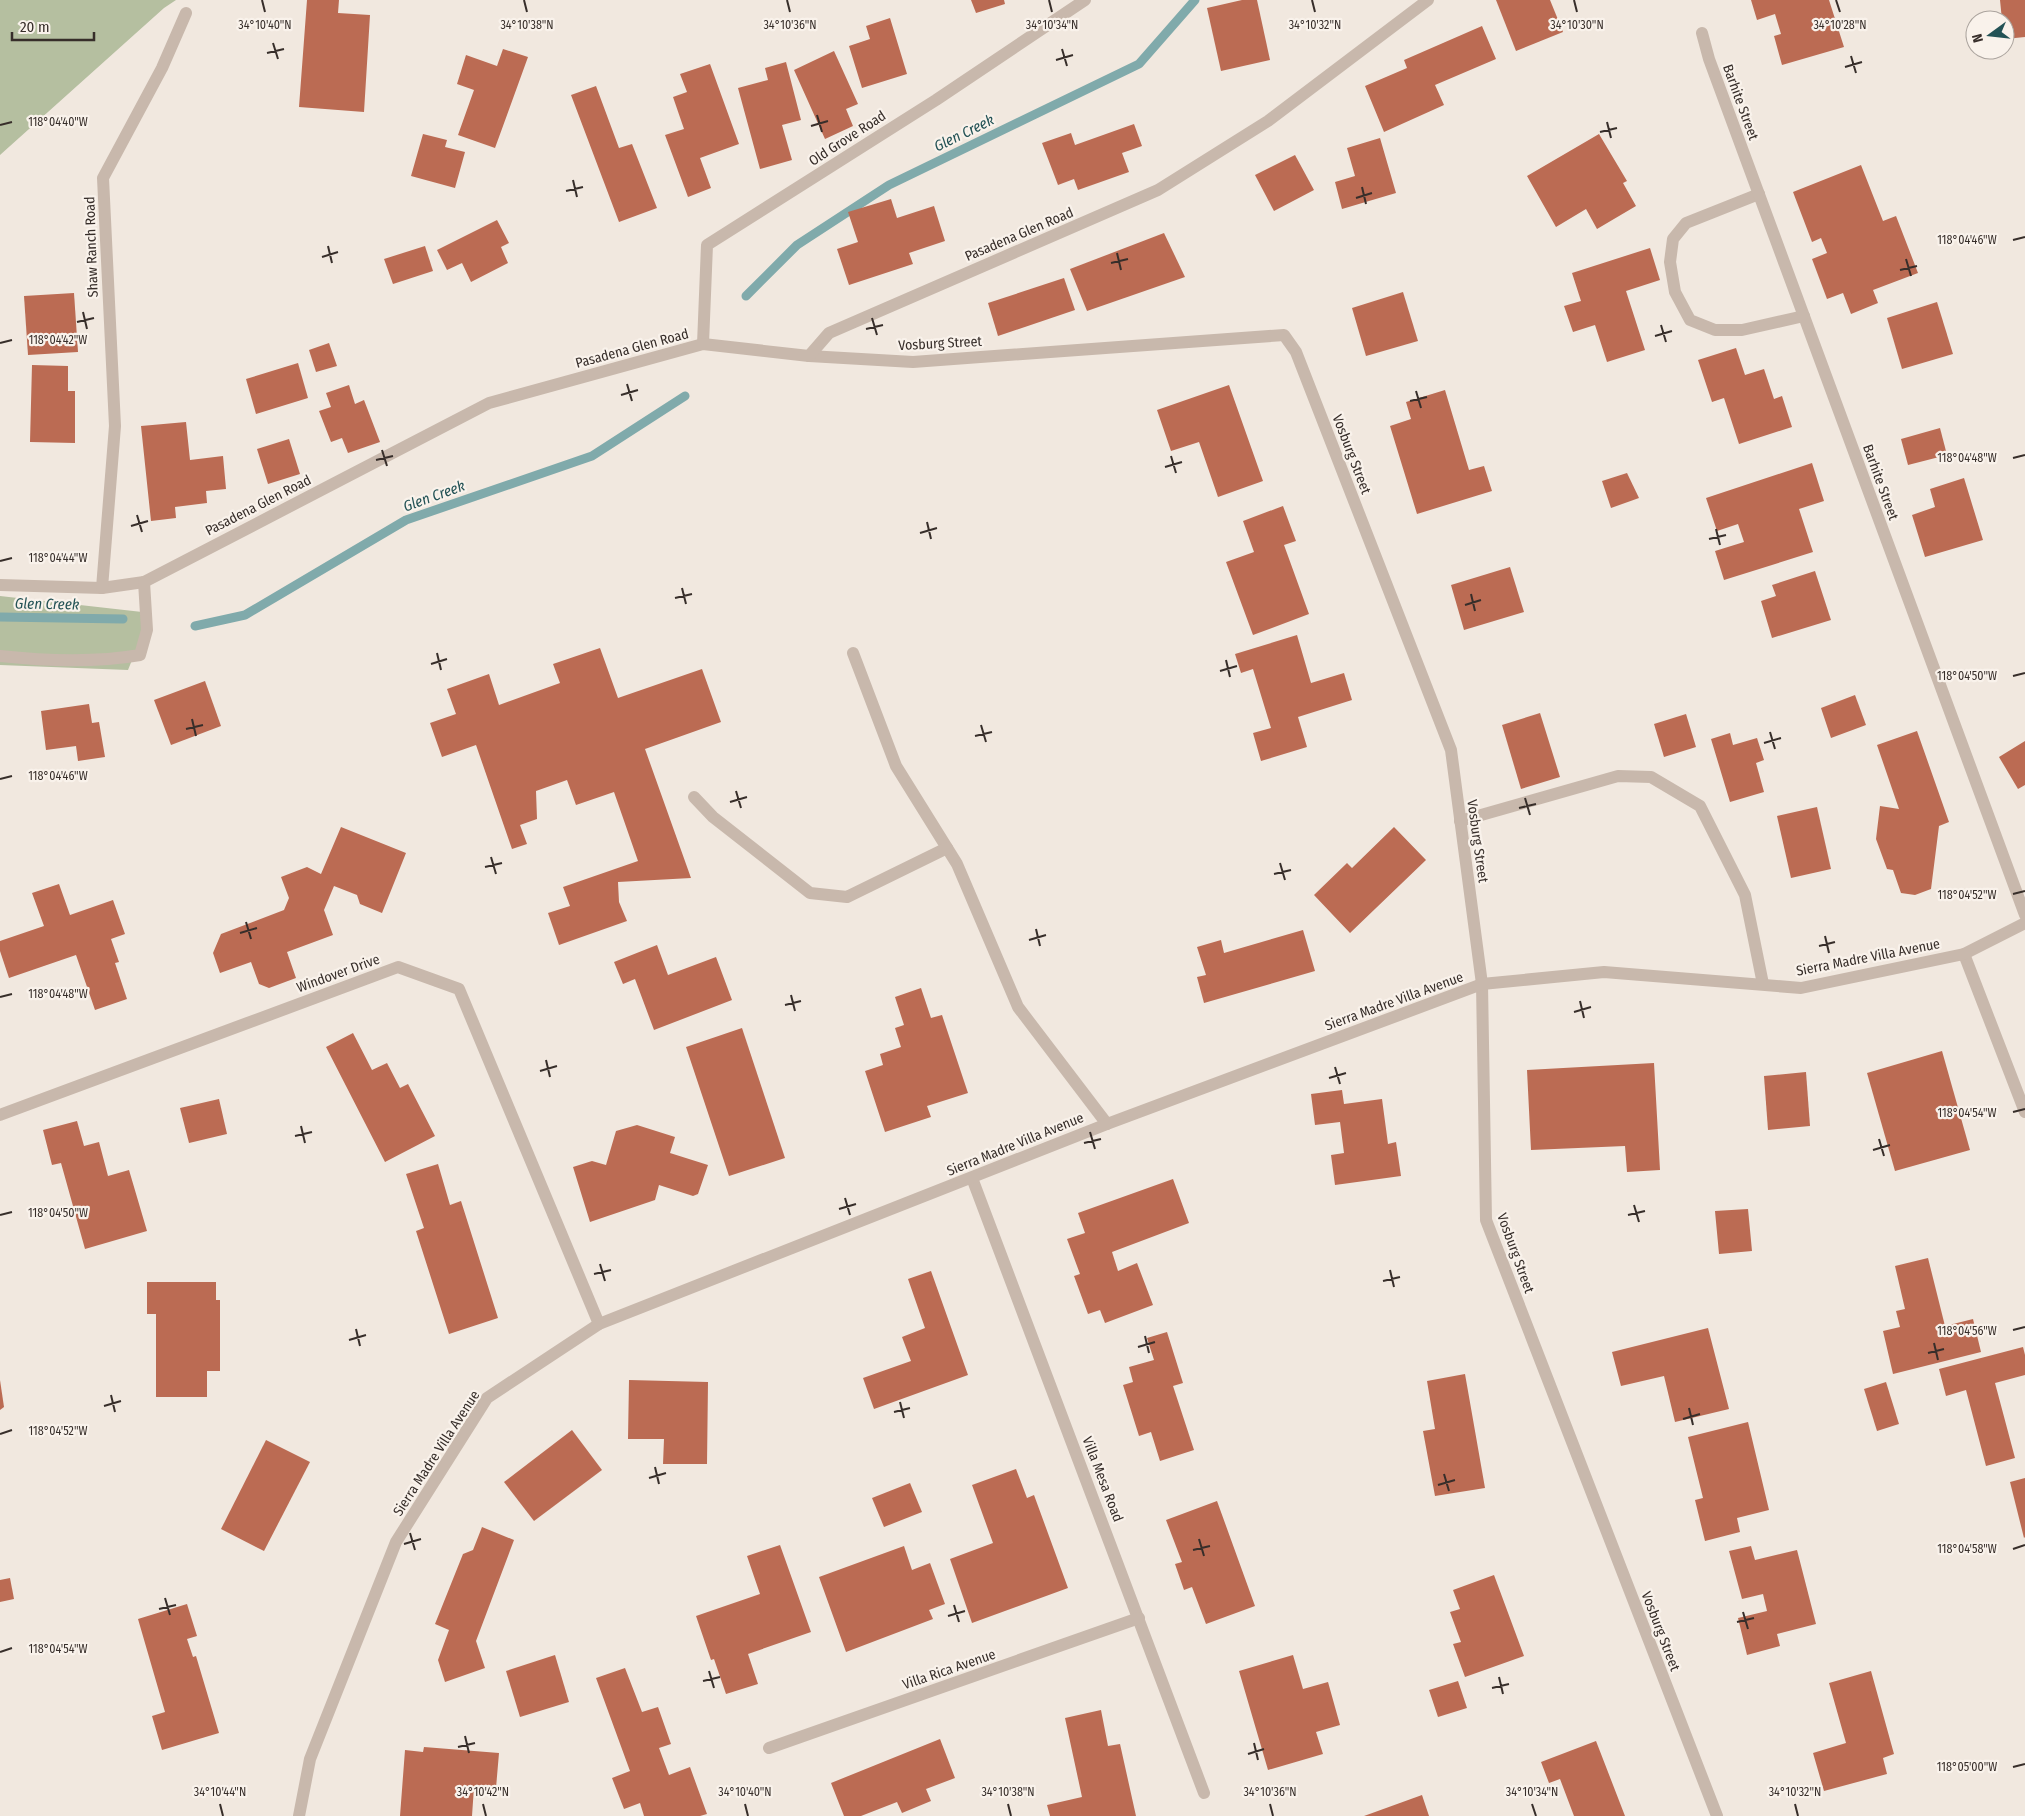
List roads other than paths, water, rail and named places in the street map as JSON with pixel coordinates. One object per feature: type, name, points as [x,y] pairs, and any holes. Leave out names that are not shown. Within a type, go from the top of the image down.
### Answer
[{"type":"street","name":"Old Grove Road","points":[[703,344],[707,245],[936,100],[1085,0]]},
{"type":"street","name":"Pasadena Glen Road","points":[[0,585],[102,588],[144,582],[489,403],[703,344],[809,356],[829,333],[1158,190],[1268,121],[1428,0]]},
{"type":"street","name":"Shaw Ranch Road","points":[[102,588],[115,426],[103,178],[162,68],[186,13]]},
{"type":"street","name":"Barhite Street","points":[[1702,33],[1709,59],[2025,915]]},
{"type":"street","points":[[1759,194],[1686,223],[1673,239],[1670,262],[1675,292],[1690,320],[1715,330],[1742,330],[1804,316]]},
{"type":"street","name":"Vosburg Street","points":[[809,356],[913,362],[1284,335],[1296,352],[1450,750],[1482,984],[1486,1220],[1717,1816]]},
{"type":"street","points":[[0,656],[26,659],[113,660],[140,655],[147,630],[144,582]]},
{"type":"street","points":[[853,653],[896,766],[957,864],[1018,1007],[1107,1124]]},
{"type":"street","points":[[1460,821],[1618,776],[1651,777],[1700,806],[1744,896],[1763,984]]},
{"type":"street","points":[[694,797],[713,817],[810,893],[847,897],[947,848]]},
{"type":"street","name":"Sierra Madre Villa Avenue","points":[[299,1816],[310,1759],[396,1542],[487,1398],[599,1324],[1107,1124],[1482,984],[1604,972],[1801,988],[1964,954],[2025,923]]},
{"type":"street","points":[[1964,954],[2025,1112]]},
{"type":"street","name":"Windover Drive","points":[[0,1115],[398,967],[459,989],[599,1324]]},
{"type":"street","name":"Villa Mesa Road","points":[[972,1178],[1204,1792]]},
{"type":"street","name":"Villa Rica Avenue","points":[[769,1748],[1139,1618]]},
{"type":"waterway","name":"Glen Creek","points":[[746,296],[797,245],[889,185],[1139,64],[1195,0]]},
{"type":"waterway","name":"Glen Creek","points":[[195,626],[245,615],[406,520],[592,456],[685,396]]},
{"type":"waterway","name":"Glen Creek","points":[[0,617],[123,619]]}]
